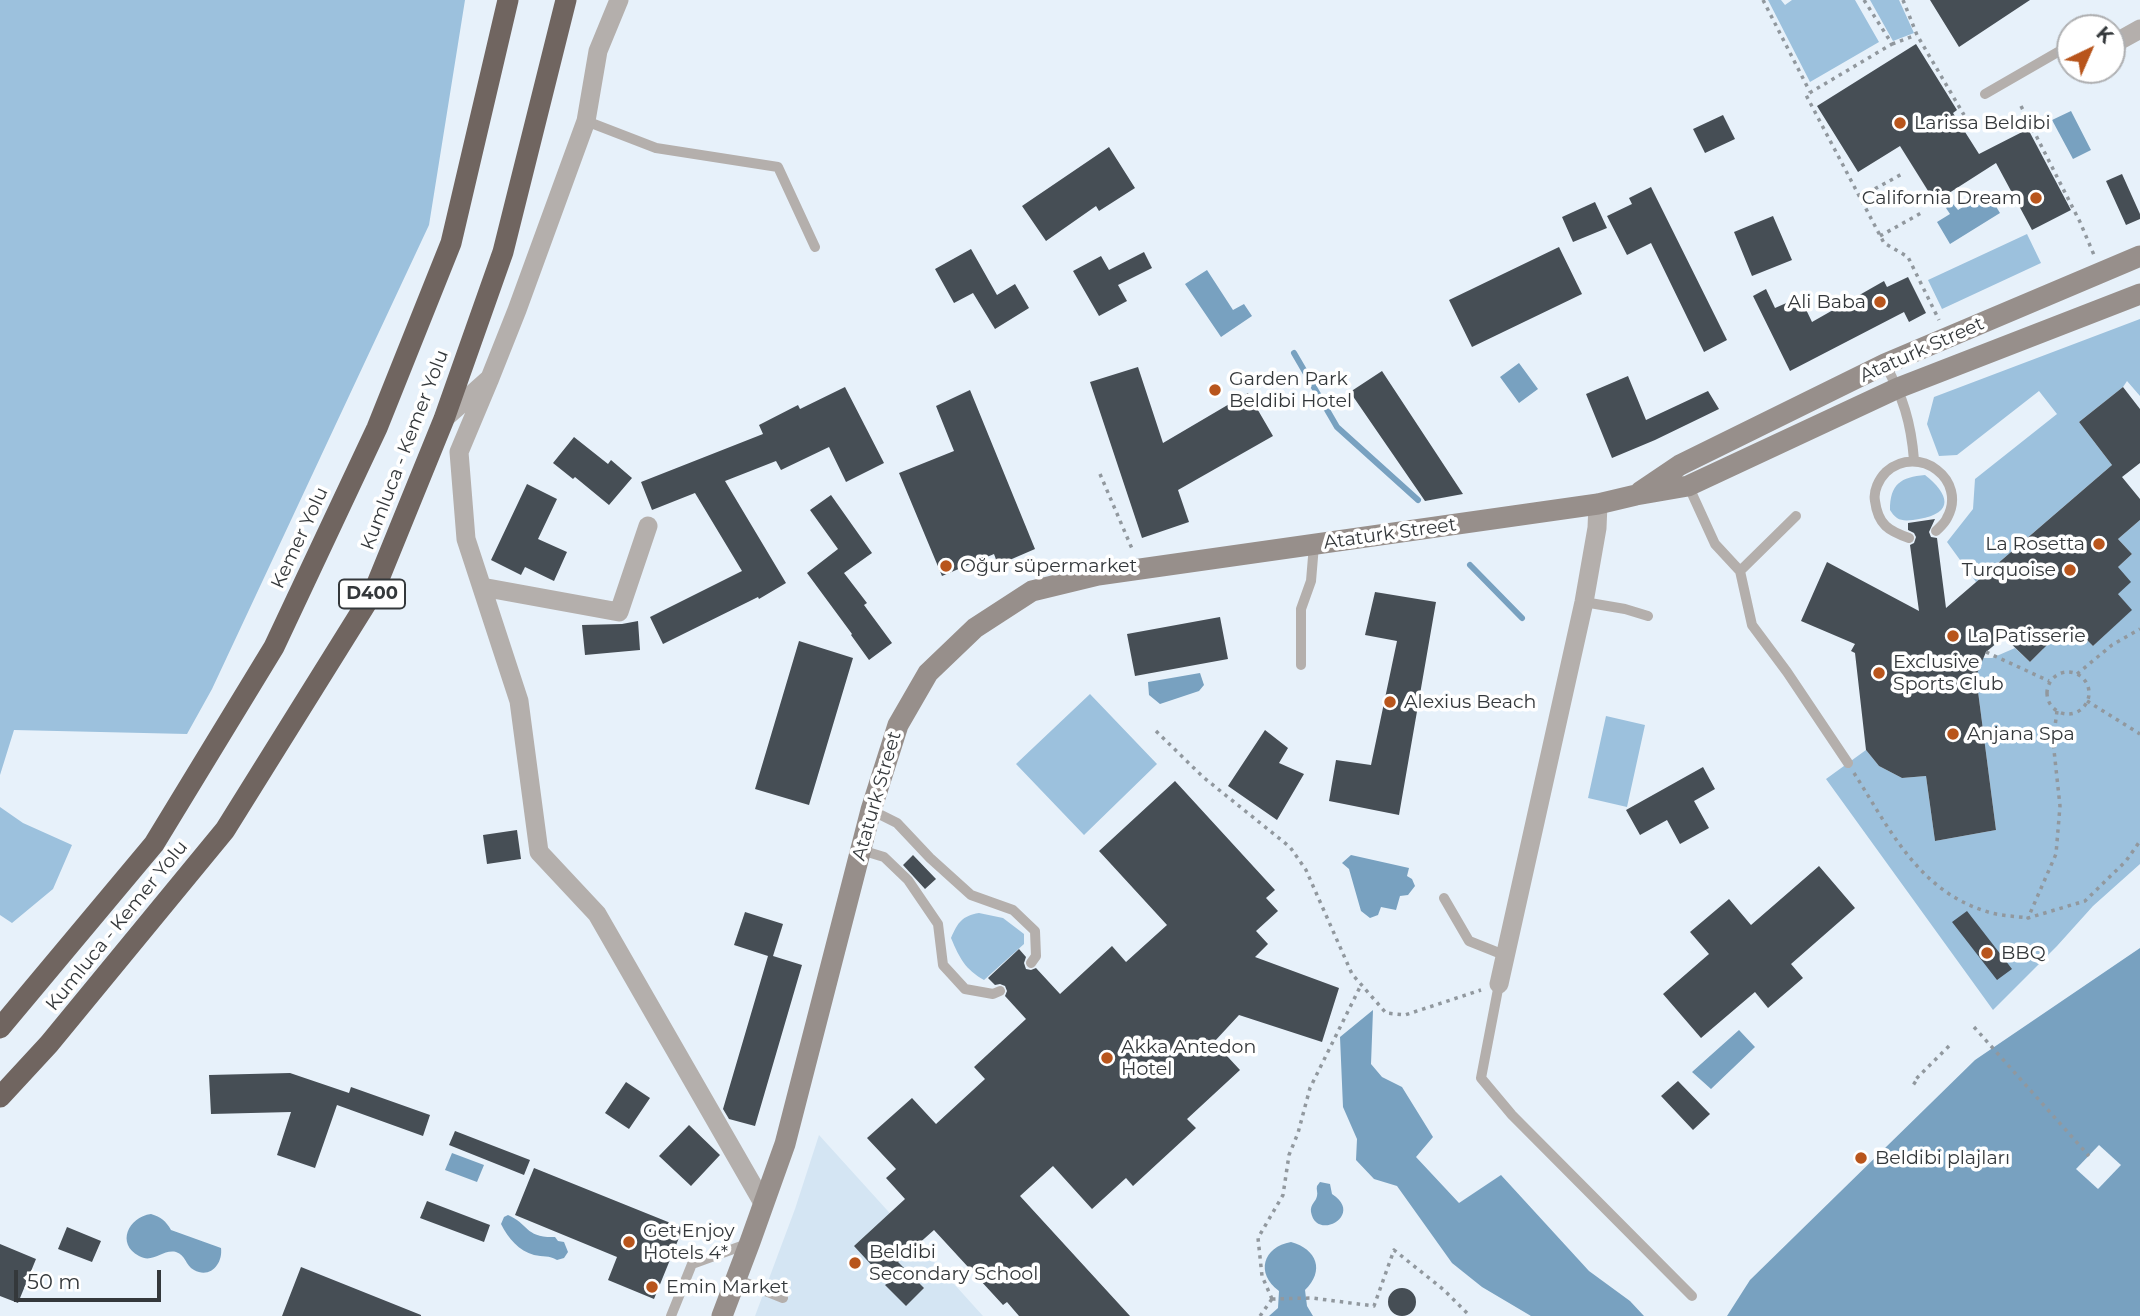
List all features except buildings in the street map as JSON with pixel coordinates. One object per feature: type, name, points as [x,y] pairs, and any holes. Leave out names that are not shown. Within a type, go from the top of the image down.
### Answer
[{"type":"highway","name":"Kemer Yolu","points":[[3,1022],[154,844],[274,647],[377,428],[451,243],[508,0]]},
{"type":"highway","name":"Kumluca - Kemer Yolu","points":[[0,1097],[48,1044],[225,830],[374,591],[444,419],[503,252],[566,0]]},
{"type":"street","points":[[619,0],[598,51],[586,121],[517,310],[459,452],[466,538],[519,701],[539,852],[597,914],[763,1203]]},
{"type":"street","name":"Ataturk Street","points":[[1636,495],[1679,465],[1885,364],[2140,256]]},
{"type":"street","name":"Ataturk Street","points":[[722,1316],[785,1144],[871,810],[898,725],[928,673],[975,628],[1032,592],[1098,575],[1598,504],[1688,486],[1898,388],[2140,294]]},
{"type":"street","points":[[444,419],[490,378]]},
{"type":"street","points":[[1499,984],[1584,603],[1597,528],[1598,504]]},
{"type":"street","points":[[482,587],[619,612],[648,526]]},
{"type":"lane","points":[[1985,94],[2056,54]]},
{"type":"lane","points":[[586,121],[656,148],[778,167],[815,247]]},
{"type":"lane","points":[[1885,364],[1898,388],[1912,431],[1914,460]]},
{"type":"lane","points":[[1909,538],[1891,531],[1878,516],[1874,497],[1880,478],[1887,471],[1895,465],[1914,460],[1928,463],[1939,471],[1949,485],[1952,502],[1947,518],[1936,531]]},
{"type":"lane","points":[[1679,465],[1715,544],[1740,571],[1752,625],[1787,671],[1848,763]]},
{"type":"lane","points":[[1740,571],[1796,516]]},
{"type":"lane","points":[[1301,665],[1301,609],[1311,581],[1315,544]]},
{"type":"lane","points":[[1584,603],[1625,609],[1648,617]]},
{"type":"lane","points":[[871,810],[897,823],[971,895],[1013,910],[1035,931],[1037,956],[1031,963]]},
{"type":"lane","points":[[861,850],[884,857],[908,880],[937,924],[943,965],[965,989],[993,994],[1000,991]]},
{"type":"lane","points":[[1444,898],[1469,941],[1504,955]]},
{"type":"lane","points":[[1499,984],[1481,1078],[1512,1115],[1692,1296]]},
{"type":"lane","points":[[671,1316],[692,1264],[750,1242]]},
{"type":"lane","points":[[736,1279],[783,1298]]},
{"type":"path","points":[[1763,0],[1810,92]]},
{"type":"path","points":[[1864,0],[1892,44]]},
{"type":"path","points":[[1903,0],[1917,35],[1964,115]]},
{"type":"path","points":[[1917,35],[1892,44],[1806,94],[1884,243],[1908,257],[1940,322]]},
{"type":"path","points":[[2021,106],[2095,257]]},
{"type":"path","points":[[1860,197],[1902,174]]},
{"type":"path","points":[[1880,236],[1923,212]]},
{"type":"path","points":[[1100,474],[1140,569]]},
{"type":"path","points":[[2077,674],[2112,645],[2140,629]]},
{"type":"path","points":[[1986,652],[2049,681]]},
{"type":"path","points":[[2062,672],[2077,674],[2088,686],[2087,701],[2079,710],[2068,714],[2057,711],[2049,703],[2046,692],[2049,681],[2062,672]]},
{"type":"path","points":[[2087,701],[2140,734]]},
{"type":"path","points":[[2028,918],[2056,854],[2060,806],[2053,741],[2057,711]]},
{"type":"path","points":[[1156,731],[1203,777],[1290,847],[1306,870],[1352,974],[1386,1013],[1405,1016],[1499,984]]},
{"type":"path","points":[[1848,763],[1909,859],[1942,891],[1986,912],[2028,918],[2085,901],[2126,861],[2139,843]]},
{"type":"path","points":[[1272,1299],[1262,1276],[1258,1238],[1283,1195],[1289,1155],[1310,1088],[1361,985]]},
{"type":"path","points":[[1974,1027],[2088,1156]]},
{"type":"path","points":[[1916,1084],[1913,1082],[1949,1046]]},
{"type":"path","points":[[1272,1299],[1312,1298],[1374,1306],[1394,1250],[1444,1290],[1470,1316]]},
{"type":"path","points":[[1260,1316],[1272,1299]]},
{"type":"shaded area","points":[[0,0],[465,0],[429,225],[212,689],[187,734],[14,730],[0,775]]},
{"type":"shaded area","points":[[1768,0],[1781,0],[1785,5],[1792,0],[1855,0],[1879,42],[1810,82]]},
{"type":"shaded area","points":[[1870,0],[1899,0],[1914,33],[1893,41]]},
{"type":"shaded area","points":[[2071,111],[2091,150],[2073,159],[2052,120]]},
{"type":"shaded area","points":[[1987,192],[2000,213],[1950,244],[1937,222],[1950,214],[1946,208],[1953,204],[1958,210]]},
{"type":"shaded area","points":[[2027,234],[2041,263],[1942,309],[1928,280]]},
{"type":"shaded area","points":[[1207,270],[1233,310],[1244,304],[1252,316],[1221,337],[1185,284]]},
{"type":"shaded area","points":[[2140,319],[2140,396],[2127,381],[2079,422],[2112,465],[1976,582],[1947,542],[1973,509],[1975,479],[2057,414],[2039,391],[1957,455],[1939,456],[1927,424],[1934,397]]},
{"type":"shaded area","points":[[1519,363],[1538,389],[1519,403],[1500,377]]},
{"type":"shaded area","points":[[1925,475],[1943,496],[1943,507],[1931,516],[1919,519],[1897,518],[1890,510],[1895,488],[1903,480]]},
{"type":"shaded area","points":[[2140,520],[2140,864],[2093,906],[1993,1010],[1826,779],[1866,750],[1879,766],[1902,778],[1926,776],[1935,841],[1996,830],[1976,676],[1983,658],[1992,658],[2015,648],[2030,662],[2043,649],[2019,624],[2045,628],[2062,645],[2078,631],[2093,646],[2131,610],[2118,594],[2118,567],[2132,554],[2118,539]]},
{"type":"shaded area","points":[[1200,673],[1204,685],[1199,691],[1160,704],[1149,695],[1148,682]]},
{"type":"shaded area","points":[[1090,694],[1157,764],[1084,835],[1016,764]]},
{"type":"shaded area","points":[[1606,716],[1645,725],[1627,807],[1588,798]]},
{"type":"shaded area","points":[[0,807],[23,823],[72,845],[53,889],[12,923],[0,915]]},
{"type":"shaded area","points":[[1351,855],[1409,868],[1407,876],[1415,886],[1408,895],[1400,896],[1396,910],[1381,907],[1378,915],[1370,918],[1361,911],[1349,869],[1342,863]]},
{"type":"shaded area","points":[[979,913],[1003,918],[1024,934],[1024,944],[984,980],[964,963],[951,938],[961,921]]},
{"type":"shaded area","points":[[2140,948],[2140,1316],[1727,1316],[1750,1280],[1975,1060]]},
{"type":"shaded area","points":[[1373,1010],[1371,1064],[1382,1077],[1402,1087],[1433,1137],[1416,1157],[1459,1203],[1501,1175],[1589,1271],[1630,1301],[1644,1316],[1531,1316],[1482,1287],[1452,1263],[1397,1186],[1374,1179],[1356,1160],[1357,1139],[1343,1107],[1340,1037]]},
{"type":"shaded area","points":[[1739,1030],[1755,1047],[1711,1089],[1692,1072]]},
{"type":"shaded area","name":"Beldibi Secondary School","points":[[819,1135],[983,1316],[755,1316]]},
{"type":"shaded area","points":[[452,1153],[484,1165],[477,1182],[445,1170]]},
{"type":"shaded area","points":[[1320,1182],[1330,1184],[1332,1194],[1341,1202],[1343,1210],[1341,1217],[1329,1225],[1321,1225],[1315,1221],[1311,1212]]},
{"type":"shaded area","points":[[151,1214],[163,1220],[171,1230],[221,1248],[218,1264],[205,1273],[191,1268],[182,1255],[176,1252],[144,1258],[132,1251],[127,1238],[131,1225],[143,1216]]},
{"type":"shaded area","points":[[508,1215],[532,1233],[555,1237],[564,1242],[568,1252],[564,1258],[557,1260],[534,1255],[519,1247],[501,1224]]},
{"type":"shaded area","points":[[1291,1242],[1307,1250],[1315,1262],[1315,1275],[1305,1290],[1307,1306],[1313,1316],[1269,1316],[1278,1308],[1279,1291],[1267,1276],[1266,1262],[1274,1249]]},
{"type":"pier","points":[[2099,1145],[2121,1165],[2098,1189],[2076,1169]]},
{"type":"waterway","points":[[1294,353],[1337,427],[1418,500]]},
{"type":"waterway","points":[[1470,565],[1522,618]]},
{"type":"place","name":"Larissa Beldibi","points":[[1900,123]]},
{"type":"place","name":"California Dream","points":[[2036,198]]},
{"type":"place","name":"Ali Baba","points":[[1880,302]]},
{"type":"place","name":"Garden Park Beldibi Hotel","points":[[1215,390]]},
{"type":"place","name":"La Rosetta","points":[[2099,544]]},
{"type":"place","name":"Oğur süpermarket","points":[[946,566]]},
{"type":"place","name":"Turquoise","points":[[2070,570]]},
{"type":"place","name":"La Patisserie","points":[[1953,636]]},
{"type":"place","name":"Exclusive Sports Club","points":[[1879,673]]},
{"type":"place","name":"Alexius Beach","points":[[1390,702]]},
{"type":"place","name":"Anjana Spa","points":[[1953,734]]},
{"type":"place","name":"BBQ","points":[[1987,953]]},
{"type":"place","name":"Akka Antedon Hotel","points":[[1107,1058]]},
{"type":"place","name":"Beldibi plajları","points":[[1861,1158]]},
{"type":"place","name":"Get Enjoy Hotels 4*","points":[[629,1242]]},
{"type":"place","name":"Beldibi Secondary School","points":[[855,1263]]},
{"type":"place","name":"Emin Market","points":[[652,1287]]}]
